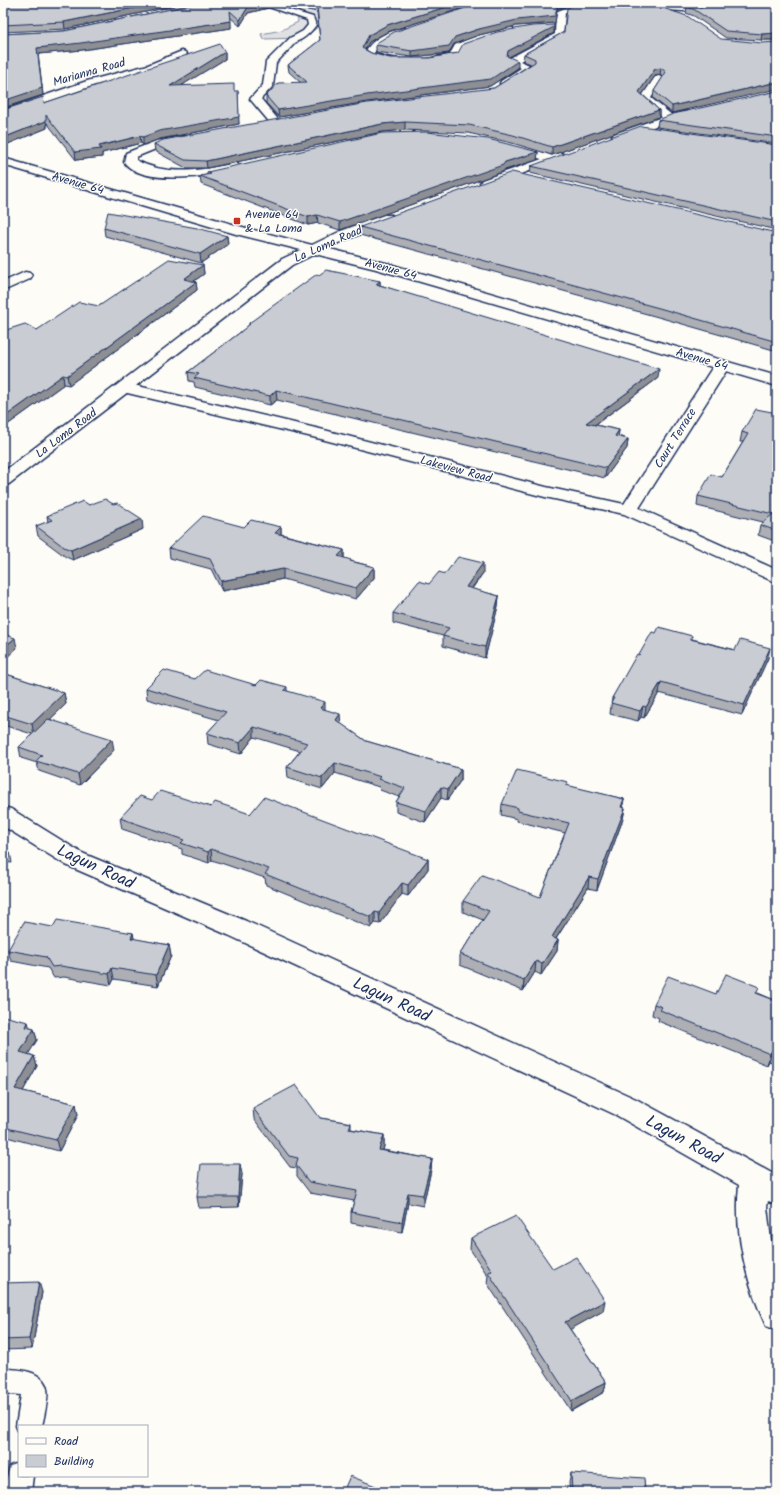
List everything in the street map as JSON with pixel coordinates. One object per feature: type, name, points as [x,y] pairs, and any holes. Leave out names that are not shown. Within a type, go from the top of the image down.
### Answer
[{"type":"street","points":[[494,90],[529,67],[512,61],[560,35],[556,27],[561,12],[584,3]]},
{"type":"street","points":[[587,3],[595,4]]},
{"type":"street","points":[[627,6],[658,8],[703,6]]},
{"type":"street","points":[[658,8],[690,19]]},
{"type":"street","points":[[404,62],[384,60],[369,54],[372,45],[390,35],[415,27]]},
{"type":"street","points":[[416,63],[434,62],[454,56],[458,48],[476,39],[518,29]]},
{"type":"street","points":[[260,126],[280,122],[255,99],[268,86],[271,62],[293,40]]},
{"type":"street","name":"Marianna Road","points":[[3,114],[91,83],[152,68],[182,54]]},
{"type":"street","points":[[659,79],[645,99],[669,118]]},
{"type":"street","points":[[3,103],[31,103]]},
{"type":"street","points":[[610,139],[669,118],[700,111]]},
{"type":"street","points":[[639,129],[662,133]]},
{"type":"street","points":[[411,133],[463,135],[510,145],[551,159]]},
{"type":"street","points":[[191,138],[160,143],[130,155],[130,162],[139,168],[157,172],[183,174],[207,174],[245,165]]},
{"type":"street","points":[[472,188],[573,152]]},
{"type":"street","name":"Avenue 64","points":[[3,161],[242,231],[381,266],[777,381]]},
{"type":"street","points":[[509,174],[532,180]]},
{"type":"street","name":"La Loma Road","points":[[3,480],[126,388],[287,262],[346,234],[398,215]]},
{"type":"street","points":[[3,286],[25,276]]},
{"type":"street","name":"Court Terrace","points":[[629,510],[722,365]]},
{"type":"street","name":"Lakeview Road","points":[[126,388],[324,435],[545,492],[629,510],[777,577]]},
{"type":"street","name":"Lagun Road","points":[[3,815],[74,859],[237,928],[626,1107],[766,1184]]},
{"type":"street","points":[[766,1184],[752,1207],[758,1257],[777,1315]]},
{"type":"lane","points":[[260,3],[310,19],[312,26],[306,32],[293,40]]},
{"type":"lane","points":[[3,1382],[24,1382],[35,1390],[29,1425]]},
{"type":"lane","points":[[17,1492],[20,1477]]},
{"type":"shaded area","points":[[327,3],[393,3],[327,20],[304,38],[263,39],[261,34],[282,30],[298,22],[297,11]]},
{"type":"building","points":[[3,3],[158,3],[64,22],[3,25]]},
{"type":"building","points":[[200,3],[264,3],[248,7],[240,20],[230,11],[231,21],[37,48],[42,88],[3,101],[3,34],[64,31]]},
{"type":"building","points":[[305,3],[459,3],[387,25],[369,35],[362,48],[371,53],[390,58],[429,58],[458,53],[463,44],[497,32],[532,26],[554,25],[554,27],[508,51],[507,56],[518,61],[491,79],[367,95],[278,110],[266,96],[278,83],[307,82],[288,65],[320,40],[317,5]]},
{"type":"building","points":[[480,3],[558,3],[555,16],[517,20],[479,29],[455,37],[449,46],[412,51],[376,45],[378,42],[394,32]]},
{"type":"building","points":[[580,3],[618,3],[657,6],[687,16],[721,39],[762,43],[777,42],[777,82],[672,106],[654,91],[666,72],[661,68],[655,69],[639,92],[659,110],[552,147],[513,135],[469,125],[405,122],[382,124],[206,161],[185,160],[154,144],[163,140],[367,103],[494,88],[535,62],[535,59],[524,54],[564,32],[567,8]]},
{"type":"building","points":[[719,3],[777,3],[777,33],[762,34],[726,31],[695,10],[687,7],[703,7],[716,5]]},
{"type":"building","points":[[220,44],[225,52],[170,86],[234,84],[234,91],[238,91],[239,117],[159,131],[143,137],[140,136],[99,146],[101,149],[75,152],[46,115],[46,121],[3,138],[3,110],[43,97],[44,103]]},
{"type":"building","points":[[777,91],[777,137],[658,120],[673,114]]},
{"type":"building","points":[[641,126],[777,145],[777,222],[531,166]]},
{"type":"building","points":[[427,132],[488,139],[538,152],[505,162],[503,165],[340,222],[317,215],[308,217],[200,176],[211,174],[207,172],[382,133]]},
{"type":"building","points":[[512,172],[777,233],[777,342],[659,308],[360,227]]},
{"type":"building","points":[[108,212],[197,228],[227,236],[200,254],[104,228]]},
{"type":"building","points":[[169,259],[203,265],[184,279],[196,282],[67,376],[63,375],[3,418],[3,331],[25,324],[37,330],[79,302],[99,306]]},
{"type":"building","points":[[326,270],[380,281],[376,284],[659,369],[586,423],[619,430],[615,436],[628,439],[606,468],[276,390],[270,396],[194,378],[199,374],[188,372],[238,334],[250,324],[249,323],[317,274],[319,275]]},
{"type":"building","points":[[756,409],[777,413],[777,531],[760,525],[773,514],[698,496],[711,474],[722,477],[748,434],[742,432]]},
{"type":"building","points":[[105,499],[113,504],[117,503],[142,519],[71,550],[64,547],[36,526],[52,520],[47,516],[83,501],[89,505]]},
{"type":"building","points":[[203,516],[244,527],[251,520],[281,527],[275,533],[344,550],[338,556],[351,560],[350,561],[374,567],[356,588],[283,569],[221,581],[210,559],[169,548]]},
{"type":"building","points":[[458,557],[483,563],[466,587],[499,596],[485,647],[443,636],[449,628],[393,613],[419,581],[429,584],[439,572],[445,574]]},
{"type":"building","points":[[659,627],[692,636],[690,639],[735,650],[740,640],[770,648],[744,705],[661,682],[646,707],[643,706],[640,711],[611,703],[614,698],[612,698],[637,654],[639,655],[652,632],[656,633]]},
{"type":"building","points":[[3,634],[15,638],[3,648]]},
{"type":"building","points":[[164,670],[195,679],[205,670],[256,685],[261,680],[287,687],[284,690],[325,702],[320,708],[340,714],[336,720],[366,741],[461,769],[448,789],[441,787],[426,811],[396,802],[405,788],[379,779],[381,777],[335,763],[322,778],[287,767],[307,743],[254,727],[240,743],[207,733],[226,712],[146,688]]},
{"type":"building","points":[[3,673],[64,693],[32,724],[3,715]]},
{"type":"building","points":[[48,719],[112,739],[78,774],[36,761],[42,755],[19,747]]},
{"type":"building","points":[[517,770],[568,782],[566,785],[624,799],[621,807],[625,808],[598,879],[589,877],[552,937],[558,940],[542,964],[536,961],[524,980],[460,954],[489,911],[463,901],[482,875],[540,897],[569,823],[518,811],[518,808],[502,804]]},
{"type":"building","points":[[160,791],[211,807],[215,802],[250,814],[264,797],[428,859],[408,885],[402,883],[379,913],[375,912],[371,917],[265,874],[269,869],[211,849],[208,852],[181,843],[184,840],[120,818],[140,796],[152,800]]},
{"type":"building","points":[[3,847],[10,852],[3,852]]},
{"type":"building","points":[[57,920],[133,933],[131,938],[169,945],[156,975],[112,968],[109,974],[61,966],[52,967],[46,957],[8,950],[24,922],[53,927]]},
{"type":"building","points":[[726,974],[759,987],[756,993],[777,1001],[777,1052],[772,1050],[770,1054],[660,1010],[662,1007],[654,1004],[668,976],[716,994]]},
{"type":"building","points":[[3,1016],[28,1022],[26,1027],[34,1029],[20,1052],[34,1056],[15,1089],[76,1104],[56,1140],[3,1127]]},
{"type":"building","points":[[296,1085],[320,1118],[351,1123],[349,1129],[384,1135],[379,1150],[432,1159],[423,1195],[408,1193],[402,1222],[351,1212],[357,1191],[309,1182],[296,1165],[298,1158],[289,1156],[253,1108]]},
{"type":"building","points":[[201,1164],[240,1164],[238,1197],[197,1197]]},
{"type":"building","points":[[516,1216],[553,1269],[576,1257],[605,1301],[565,1322],[606,1382],[572,1401],[488,1272],[492,1271],[471,1238]]},
{"type":"building","points":[[39,1282],[29,1339],[3,1340],[3,1283]]},
{"type":"building","points":[[571,1473],[644,1478],[645,1492],[572,1492]]},
{"type":"building","points":[[350,1476],[391,1492],[343,1492]]},
{"type":"place","name":"Avenue 64 & La Loma","points":[[237,221]]}]
